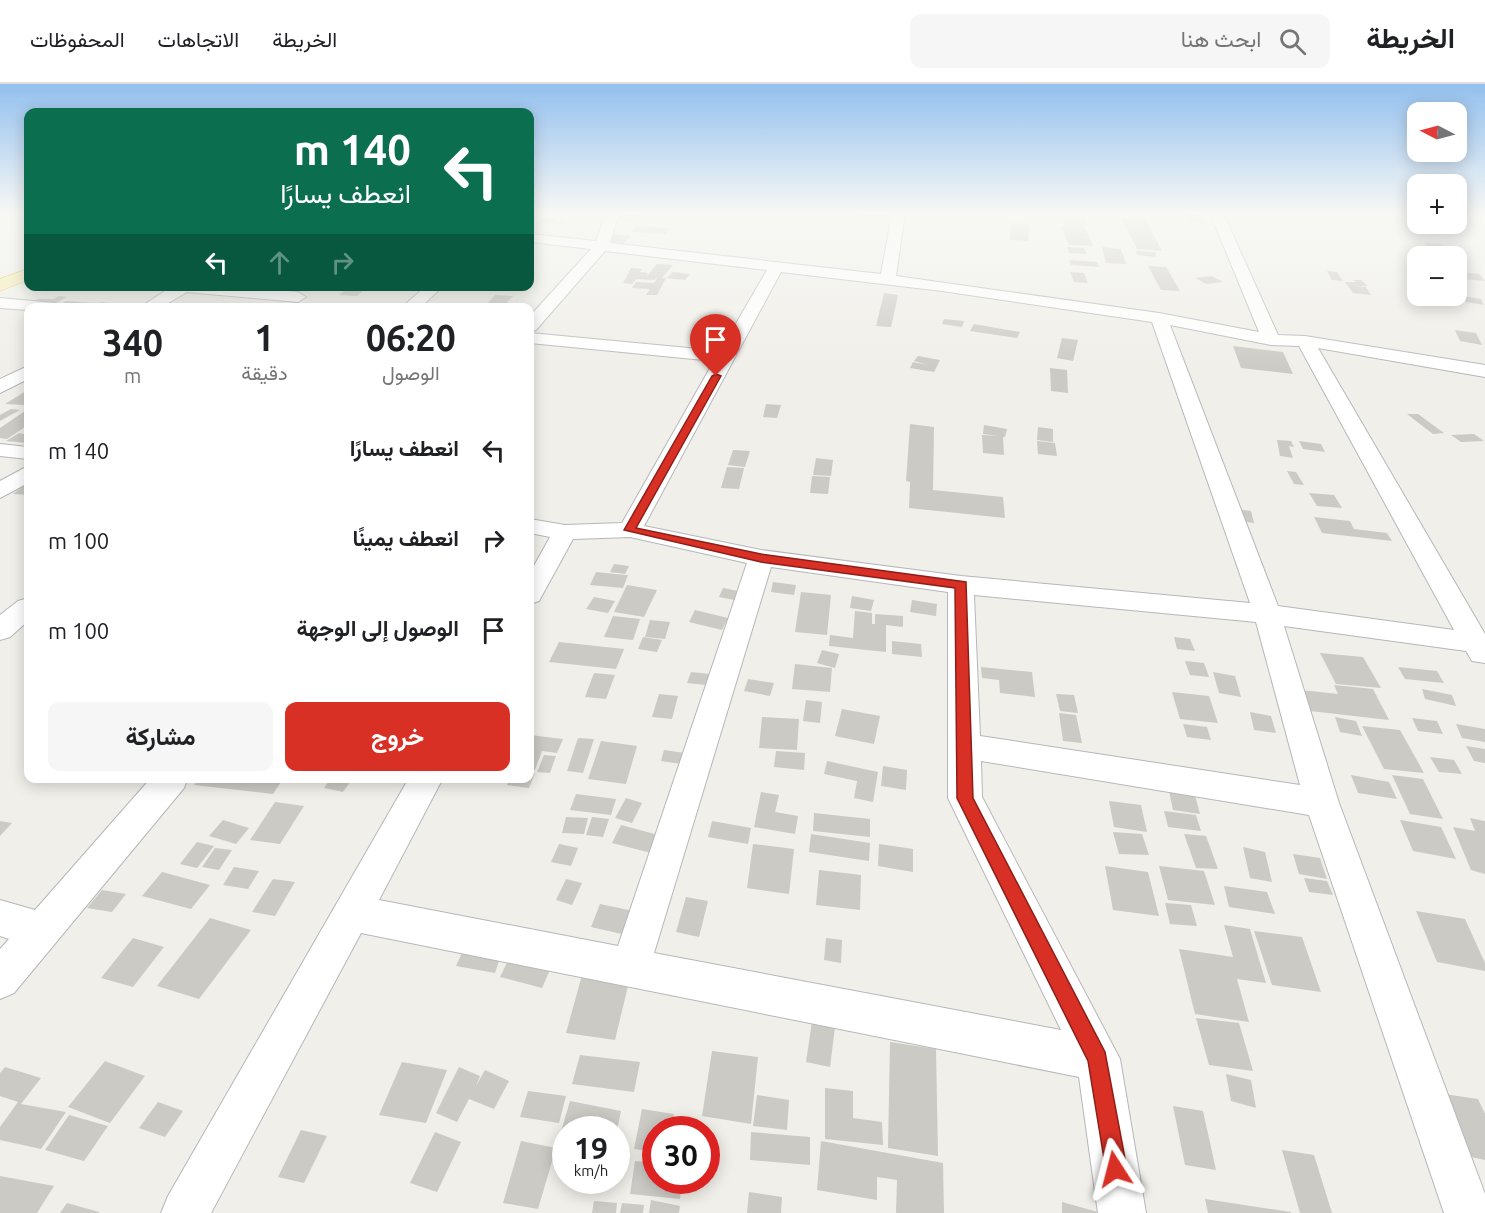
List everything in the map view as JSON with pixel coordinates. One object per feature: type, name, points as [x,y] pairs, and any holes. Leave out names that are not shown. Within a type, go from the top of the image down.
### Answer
[{"type":"highway","points":[[0,286],[24,276]]},
{"type":"street","points":[[534,322],[584,266]]},
{"type":"street","points":[[630,530],[777,266]]},
{"type":"street","points":[[782,266],[1159,318],[1271,339],[1305,341],[1485,371]]},
{"type":"street","points":[[888,280],[890,266]]},
{"type":"street","points":[[1240,266],[1271,339]]},
{"type":"street","points":[[155,303],[173,291]]},
{"type":"street","points":[[227,291],[298,297]]},
{"type":"street","points":[[289,303],[307,291]]},
{"type":"street","points":[[416,303],[430,291]]},
{"type":"street","points":[[0,303],[24,305]]},
{"type":"street","points":[[1159,318],[1267,614],[1322,803],[1468,1213]]},
{"type":"street","points":[[534,338],[727,357]]},
{"type":"street","points":[[1305,341],[1482,648]]},
{"type":"street","points":[[0,364],[24,368]]},
{"type":"street","points":[[0,387],[24,372]]},
{"type":"street","points":[[0,450],[24,453]]},
{"type":"street","points":[[0,491],[24,475]]},
{"type":"street","points":[[534,527],[565,532],[630,530],[761,558],[961,585],[1267,614],[1482,648]]},
{"type":"street","points":[[534,589],[565,532]]},
{"type":"street","points":[[630,968],[761,558]]},
{"type":"street","points":[[961,585],[965,798],[1098,1059],[1122,1213]]},
{"type":"street","points":[[0,630],[24,612]]},
{"type":"street","points":[[964,746],[1322,803]]},
{"type":"street","points":[[0,979],[167,783]]},
{"type":"street","points":[[185,1213],[424,783]]},
{"type":"street","points":[[352,913],[1098,1059]]},
{"type":"street","points":[[0,918],[42,930]]},
{"type":"building","points":[[656,266],[672,266],[662,278],[666,278],[657,295],[646,295],[650,289],[632,288],[636,282],[654,283],[658,277],[654,280],[636,279],[632,284],[623,283],[631,268],[642,269],[640,272],[648,273],[646,277]]},
{"type":"building","points":[[1148,266],[1166,267],[1180,291],[1161,290]]},
{"type":"building","points":[[1327,271],[1337,272],[1343,281],[1332,280]]},
{"type":"building","points":[[673,272],[690,274],[685,280],[667,278]]},
{"type":"building","points":[[1070,272],[1084,273],[1088,283],[1074,282]]},
{"type":"building","points":[[1467,273],[1479,274],[1485,281],[1467,279]]},
{"type":"building","points":[[1212,276],[1223,282],[1206,284],[1195,278]]},
{"type":"building","points":[[1353,280],[1361,280],[1368,286],[1357,286],[1366,287],[1371,295],[1353,293],[1345,282],[1356,282]]},
{"type":"building","points":[[344,291],[363,291],[357,296],[339,295]]},
{"type":"building","points":[[884,293],[898,295],[891,327],[876,326]]},
{"type":"building","points":[[495,295],[513,296],[507,303],[488,303]]},
{"type":"building","points":[[59,296],[67,297],[56,303],[31,303],[38,299],[54,299]]},
{"type":"building","points":[[1467,297],[1481,299],[1484,305],[1467,302]]},
{"type":"building","points":[[66,301],[95,303],[62,303]]},
{"type":"building","points":[[944,319],[964,321],[962,327],[942,324]]},
{"type":"building","points":[[974,324],[1020,332],[1017,338],[970,331]]},
{"type":"building","points":[[1455,330],[1476,333],[1482,345],[1460,341]]},
{"type":"building","points":[[1062,338],[1078,340],[1073,361],[1057,358]]},
{"type":"building","points":[[1233,346],[1283,352],[1293,374],[1241,368]]},
{"type":"building","points":[[918,356],[940,360],[934,372],[910,368],[913,362],[928,365],[914,361]]},
{"type":"building","points":[[1050,368],[1067,370],[1068,393],[1051,391]]},
{"type":"building","points":[[24,392],[24,405],[5,404]]},
{"type":"building","points":[[766,404],[781,405],[777,418],[763,417]]},
{"type":"building","points":[[11,409],[20,410],[0,421],[0,415]]},
{"type":"building","points":[[24,412],[24,428],[7,439],[0,438],[0,428]]},
{"type":"building","points":[[1407,414],[1418,414],[1444,433],[1433,434]]},
{"type":"building","points":[[910,424],[934,427],[933,490],[1003,497],[1005,518],[909,508],[910,482],[906,481]]},
{"type":"building","points":[[984,425],[1007,429],[1003,437],[1004,455],[983,453],[982,435],[998,436],[983,434]]},
{"type":"building","points":[[1038,427],[1053,429],[1053,442],[1037,440]]},
{"type":"building","points":[[19,433],[24,434],[24,443],[6,441]]},
{"type":"building","points":[[1474,434],[1484,441],[1461,442],[1451,435]]},
{"type":"building","points":[[1277,440],[1291,441],[1294,447],[1289,446],[1293,458],[1280,456]]},
{"type":"building","points":[[1037,441],[1055,443],[1057,456],[1038,454]]},
{"type":"building","points":[[1299,441],[1321,444],[1325,452],[1303,449]]},
{"type":"building","points":[[733,450],[750,451],[745,467],[728,465]]},
{"type":"building","points":[[816,458],[833,460],[831,476],[813,475]]},
{"type":"building","points":[[727,467],[744,468],[739,489],[721,488]]},
{"type":"building","points":[[1287,471],[1296,472],[1304,485],[1294,484]]},
{"type":"building","points":[[812,476],[830,477],[828,494],[810,493]]},
{"type":"building","points":[[24,485],[24,495],[13,494]]},
{"type":"building","points":[[1309,493],[1334,495],[1342,508],[1317,506]]},
{"type":"building","points":[[1237,509],[1251,511],[1254,523],[1240,521]]},
{"type":"building","points":[[1314,517],[1350,521],[1354,529],[1387,533],[1392,541],[1322,533]]},
{"type":"building","points":[[614,564],[629,566],[625,574],[610,572]]},
{"type":"building","points":[[596,572],[628,575],[623,588],[590,585]]},
{"type":"building","points":[[773,582],[796,585],[794,595],[771,592]]},
{"type":"building","points":[[627,585],[657,590],[644,617],[614,612]]},
{"type":"building","points":[[723,588],[738,591],[734,600],[719,597]]},
{"type":"building","points":[[801,592],[831,595],[827,635],[795,632]]},
{"type":"building","points":[[852,596],[874,600],[871,611],[850,608]]},
{"type":"building","points":[[594,597],[615,601],[608,613],[586,609]]},
{"type":"building","points":[[912,600],[937,604],[936,616],[910,612]]},
{"type":"building","points":[[695,610],[728,618],[722,630],[689,622]]},
{"type":"building","points":[[855,611],[872,613],[872,624],[875,624],[875,614],[903,616],[903,627],[886,625],[886,652],[829,646],[830,635],[853,638]]},
{"type":"building","points":[[613,616],[640,619],[633,640],[604,637]]},
{"type":"building","points":[[650,620],[670,622],[665,639],[645,637]]},
{"type":"building","points":[[643,637],[662,640],[657,652],[638,649]]},
{"type":"building","points":[[1174,637],[1190,639],[1195,651],[1177,649]]},
{"type":"building","points":[[892,641],[921,644],[922,657],[892,654]]},
{"type":"building","points":[[559,642],[624,649],[616,669],[549,662]]},
{"type":"building","points":[[822,650],[839,654],[835,668],[817,663]]},
{"type":"building","points":[[1320,653],[1363,657],[1381,688],[1336,684]]},
{"type":"building","points":[[1185,661],[1204,663],[1209,677],[1190,675]]},
{"type":"building","points":[[795,664],[832,668],[830,692],[792,689]]},
{"type":"building","points":[[981,667],[1032,672],[1035,697],[1000,693],[999,680],[982,678]]},
{"type":"building","points":[[1398,667],[1437,671],[1444,683],[1405,679]]},
{"type":"building","points":[[691,672],[710,674],[706,685],[687,683]]},
{"type":"building","points":[[1213,672],[1235,676],[1241,697],[1219,693]]},
{"type":"building","points":[[594,673],[615,675],[606,699],[585,697]]},
{"type":"building","points":[[748,679],[774,683],[770,696],[744,691]]},
{"type":"building","points":[[1334,685],[1373,689],[1389,720],[1310,711],[1301,690],[1338,694]]},
{"type":"building","points":[[1422,689],[1452,695],[1456,706],[1425,699]]},
{"type":"building","points":[[1172,692],[1209,696],[1218,723],[1180,719]]},
{"type":"building","points":[[659,694],[678,696],[672,719],[652,717]]},
{"type":"building","points":[[1056,694],[1074,695],[1078,713],[1060,711]]},
{"type":"building","points":[[806,700],[822,702],[820,723],[803,721]]},
{"type":"building","points":[[842,709],[880,716],[874,744],[835,736]]},
{"type":"building","points":[[1250,712],[1271,716],[1276,733],[1254,730]]},
{"type":"building","points":[[1059,713],[1076,715],[1082,743],[1063,741]]},
{"type":"building","points":[[762,717],[799,719],[797,750],[759,748]]},
{"type":"building","points":[[1335,717],[1356,721],[1362,736],[1340,732]]},
{"type":"building","points":[[1412,718],[1437,721],[1443,734],[1418,731]]},
{"type":"building","points":[[1183,724],[1207,727],[1211,740],[1187,737]]},
{"type":"building","points":[[1456,724],[1485,729],[1485,742],[1462,738]]},
{"type":"building","points":[[1362,726],[1400,730],[1424,773],[1384,769]]},
{"type":"building","points":[[534,735],[563,739],[557,753],[542,751],[535,770]]},
{"type":"building","points":[[578,738],[594,739],[583,773],[567,771]]},
{"type":"building","points":[[601,741],[637,746],[626,784],[588,779]]},
{"type":"building","points":[[1466,746],[1485,749],[1485,763],[1474,761]]},
{"type":"building","points":[[664,750],[685,753],[681,764],[661,761]]},
{"type":"building","points":[[776,751],[805,753],[804,770],[774,767]]},
{"type":"building","points":[[544,755],[556,756],[550,773],[537,772]]},
{"type":"building","points":[[1430,757],[1454,760],[1462,774],[1439,772]]},
{"type":"building","points":[[827,761],[878,772],[873,802],[854,798],[857,781],[824,774]]},
{"type":"building","points":[[883,766],[907,770],[906,790],[881,786]]},
{"type":"building","points":[[1351,775],[1389,782],[1397,799],[1358,793]]},
{"type":"building","points":[[1392,775],[1423,779],[1443,819],[1410,814]]},
{"type":"building","points":[[195,783],[280,783],[273,794],[194,785]]},
{"type":"building","points":[[328,783],[349,783],[343,792],[324,788]]},
{"type":"building","points":[[508,783],[531,783],[529,788],[507,785]]},
{"type":"building","points":[[1169,791],[1195,795],[1200,814],[1173,810]]},
{"type":"building","points":[[761,792],[779,795],[775,812],[798,816],[795,834],[754,827]]},
{"type":"building","points":[[576,794],[616,799],[611,815],[570,810]]},
{"type":"building","points":[[626,798],[642,803],[632,823],[615,818]]},
{"type":"building","points":[[1109,801],[1141,805],[1147,832],[1114,827]]},
{"type":"building","points":[[275,802],[304,806],[280,844],[250,840]]},
{"type":"building","points":[[1164,811],[1196,815],[1201,831],[1168,827]]},
{"type":"building","points":[[814,813],[870,819],[870,837],[813,831]]},
{"type":"building","points":[[566,817],[588,818],[584,834],[562,833]]},
{"type":"building","points":[[592,817],[609,819],[603,837],[586,835]]},
{"type":"building","points":[[1470,818],[1485,821],[1485,874],[1471,870],[1453,827],[1475,831]]},
{"type":"building","points":[[223,820],[249,828],[236,844],[209,836]]},
{"type":"building","points":[[1400,820],[1441,827],[1456,859],[1413,851]]},
{"type":"building","points":[[0,821],[12,823],[0,836]]},
{"type":"building","points":[[712,821],[751,828],[748,844],[708,837]]},
{"type":"building","points":[[621,825],[662,836],[655,854],[612,843]]},
{"type":"building","points":[[1113,832],[1142,834],[1149,855],[1119,854]]},
{"type":"building","points":[[811,834],[870,843],[869,861],[809,852]]},
{"type":"building","points":[[1184,834],[1206,836],[1218,869],[1196,868]]},
{"type":"building","points":[[197,842],[214,846],[197,868],[180,864]]},
{"type":"building","points":[[559,844],[578,848],[571,866],[551,862]]},
{"type":"building","points":[[753,844],[794,849],[789,894],[747,888]]},
{"type":"building","points":[[879,844],[913,849],[913,872],[878,866]]},
{"type":"building","points":[[1243,847],[1265,852],[1272,882],[1250,878]]},
{"type":"building","points":[[215,848],[232,850],[219,870],[202,867]]},
{"type":"building","points":[[1293,854],[1320,858],[1327,879],[1299,874]]},
{"type":"building","points":[[1105,866],[1148,872],[1159,916],[1113,910]]},
{"type":"building","points":[[1159,866],[1204,871],[1215,905],[1168,900]]},
{"type":"building","points":[[234,867],[259,871],[248,889],[223,885]]},
{"type":"building","points":[[819,870],[861,875],[860,910],[816,905]]},
{"type":"building","points":[[162,872],[210,885],[191,909],[142,896]]},
{"type":"building","points":[[1304,878],[1327,881],[1333,895],[1309,892]]},
{"type":"building","points":[[273,879],[295,882],[275,916],[252,912]]},
{"type":"building","points":[[566,879],[582,883],[572,905],[556,900]]},
{"type":"building","points":[[1224,886],[1267,892],[1275,914],[1229,907]]},
{"type":"building","points":[[102,890],[126,894],[112,912],[87,908]]},
{"type":"building","points":[[686,897],[708,901],[699,937],[676,932]]},
{"type":"building","points":[[1165,903],[1191,905],[1197,926],[1170,924]]},
{"type":"building","points":[[600,904],[643,913],[635,937],[591,927]]},
{"type":"building","points":[[1416,911],[1465,919],[1485,963],[1485,971],[1437,962]]},
{"type":"building","points":[[210,918],[251,930],[199,999],[157,986]]},
{"type":"building","points":[[1224,925],[1250,929],[1266,983],[1237,979],[1249,1022],[1195,1014],[1179,949],[1233,957]]},
{"type":"building","points":[[1254,931],[1302,937],[1321,992],[1272,985]]},
{"type":"building","points":[[133,938],[164,947],[133,987],[101,978]]},
{"type":"building","points":[[826,938],[842,940],[841,963],[824,960]]},
{"type":"building","points":[[465,946],[502,952],[495,973],[456,966]]},
{"type":"building","points":[[512,952],[553,963],[542,988],[500,977]]},
{"type":"building","points":[[582,975],[629,982],[615,1040],[566,1033]]},
{"type":"building","points":[[813,1015],[836,1019],[830,1067],[806,1062]]},
{"type":"building","points":[[1196,1018],[1239,1023],[1253,1071],[1209,1065]]},
{"type":"building","points":[[890,1042],[936,1049],[938,1156],[888,1148]]},
{"type":"building","points":[[712,1051],[758,1057],[751,1124],[720,1119],[720,1116],[702,1116]]},
{"type":"building","points":[[580,1055],[640,1062],[634,1092],[572,1084]]},
{"type":"building","points":[[105,1061],[145,1076],[110,1123],[68,1107]]},
{"type":"building","points":[[402,1062],[447,1070],[426,1123],[379,1115]]},
{"type":"building","points":[[5,1067],[41,1078],[21,1104],[66,1112],[41,1149],[0,1140],[0,1127],[18,1102],[0,1096],[0,1073]]},
{"type":"building","points":[[459,1067],[480,1076],[476,1086],[485,1070],[509,1081],[494,1109],[469,1099],[457,1122],[436,1113]]},
{"type":"building","points":[[1226,1074],[1251,1080],[1256,1108],[1231,1101]]},
{"type":"building","points":[[825,1088],[853,1091],[853,1118],[882,1122],[883,1145],[825,1139]]},
{"type":"building","points":[[528,1091],[566,1096],[561,1116],[552,1116],[552,1122],[520,1117]]},
{"type":"building","points":[[1444,1094],[1478,1099],[1485,1114],[1485,1160],[1471,1157]]},
{"type":"building","points":[[757,1095],[789,1100],[787,1130],[753,1126]]},
{"type":"building","points":[[570,1101],[621,1111],[620,1116],[566,1116]]},
{"type":"building","points":[[158,1102],[183,1111],[165,1137],[139,1128]]},
{"type":"building","points":[[1173,1106],[1203,1111],[1216,1170],[1185,1165]]},
{"type":"building","points":[[642,1109],[674,1114],[674,1116],[642,1116],[642,1150],[634,1149]]},
{"type":"building","points":[[69,1115],[108,1126],[84,1161],[45,1150]]},
{"type":"building","points":[[301,1130],[327,1136],[304,1183],[278,1177]]},
{"type":"building","points":[[435,1132],[461,1142],[437,1192],[410,1183]]},
{"type":"building","points":[[751,1132],[810,1137],[810,1165],[750,1160]]},
{"type":"building","points":[[521,1141],[552,1147],[552,1162],[538,1209],[503,1203]]},
{"type":"building","points":[[821,1141],[943,1163],[944,1213],[896,1213],[897,1180],[877,1177],[877,1200],[817,1190]]},
{"type":"building","points":[[1282,1150],[1314,1155],[1332,1213],[1300,1213]]},
{"type":"building","points":[[635,1161],[642,1162],[642,1194],[681,1194],[680,1199],[630,1194]]},
{"type":"building","points":[[0,1176],[54,1186],[37,1213],[0,1213]]},
{"type":"building","points":[[749,1192],[782,1197],[781,1213],[747,1213]]},
{"type":"building","points":[[1205,1199],[1291,1212],[1291,1213],[1208,1213]]},
{"type":"building","points":[[651,1200],[680,1206],[679,1213],[649,1213]]},
{"type":"building","points":[[594,1201],[617,1203],[616,1213],[592,1213]]},
{"type":"building","points":[[1062,1202],[1098,1212],[1098,1213],[1062,1213]]},
{"type":"building","points":[[67,1203],[99,1212],[99,1213],[60,1213]]},
{"type":"building","points":[[622,1203],[644,1205],[643,1213],[620,1213]]},
{"type":"route","points":[[716,376],[630,530],[761,558],[961,585],[965,798],[1098,1059],[1115,1169]]}]
